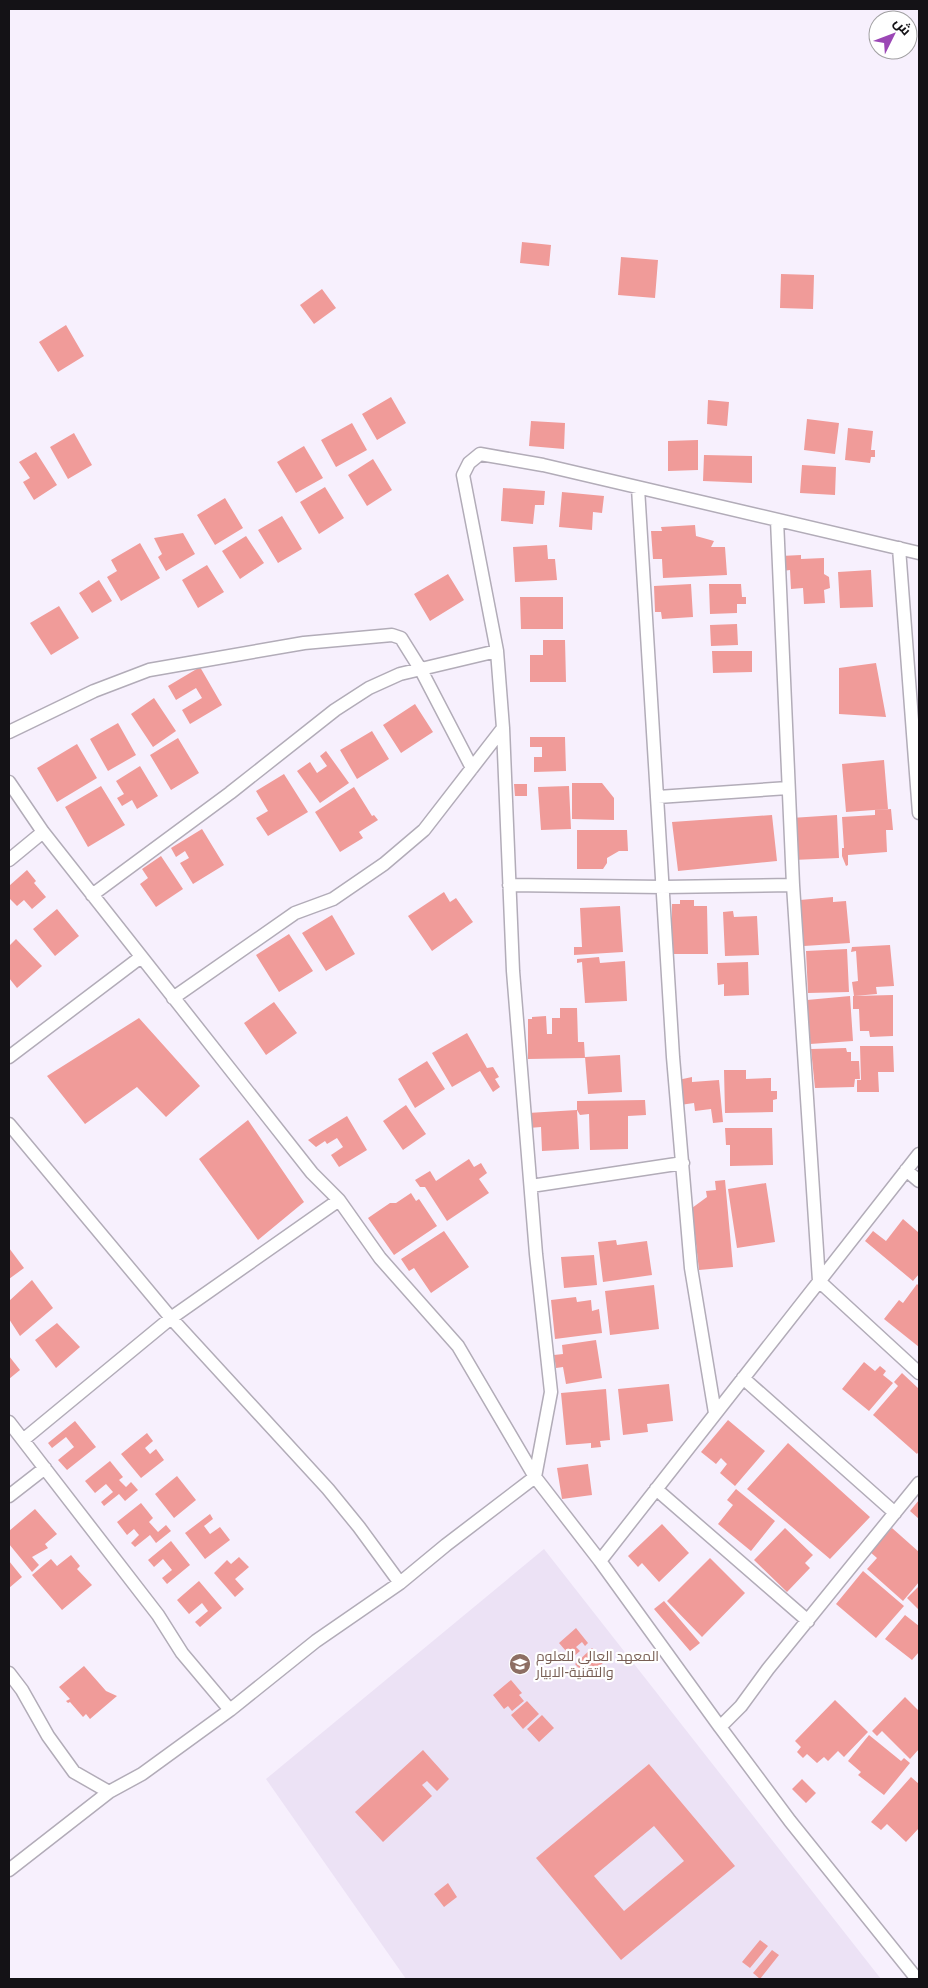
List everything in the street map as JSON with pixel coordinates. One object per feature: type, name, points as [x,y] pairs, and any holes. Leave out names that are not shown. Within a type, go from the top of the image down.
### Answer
[{"type":"street","points":[[9,1870],[110,1792],[142,1774],[230,1710],[316,1641],[400,1583],[446,1545],[535,1478],[551,1392],[512,971],[503,728],[497,651],[463,474],[470,463],[480,454],[543,465],[919,553]]},
{"type":"street","points":[[638,488],[682,1163],[691,1268],[714,1414]]},
{"type":"street","points":[[777,520],[793,885],[819,1281],[919,1373]]},
{"type":"street","points":[[899,548],[919,813]]},
{"type":"street","points":[[9,732],[94,690],[149,670],[304,643],[392,635],[401,638],[421,670],[472,768]]},
{"type":"street","points":[[92,895],[230,793],[335,710],[369,688],[400,674],[497,651]]},
{"type":"street","points":[[173,998],[295,913],[333,899],[384,864],[424,830],[503,728]]},
{"type":"street","points":[[9,782],[43,832],[312,1173],[339,1200],[380,1258],[458,1346],[535,1478],[600,1561],[790,1820],[917,1979]]},
{"type":"street","points":[[658,797],[788,788]]},
{"type":"street","points":[[9,860],[43,832]]},
{"type":"street","points":[[509,885],[663,887],[793,885]]},
{"type":"street","points":[[9,1057],[141,957]]},
{"type":"street","points":[[9,1124],[171,1318],[328,1489],[359,1527],[400,1583]]},
{"type":"street","points":[[600,1561],[919,1154]]},
{"type":"street","points":[[531,1186],[682,1163]]},
{"type":"street","points":[[906,1170],[919,1181]]},
{"type":"street","points":[[23,1440],[171,1318],[339,1200]]},
{"type":"street","points":[[743,1378],[895,1513]]},
{"type":"street","points":[[9,1422],[158,1615],[182,1653],[230,1710]]},
{"type":"street","points":[[9,1496],[45,1468]]},
{"type":"street","points":[[720,1727],[741,1706],[919,1482]]},
{"type":"street","points":[[656,1489],[808,1621]]},
{"type":"street","points":[[9,1673],[22,1690],[48,1736],[74,1772],[110,1792]]},
{"type":"shaded area","name":"المعهد العالي للعلوم والتقنية-الابيار","points":[[544,1549],[881,1979],[406,1979],[266,1779]]},
{"type":"building","points":[[522,242],[551,245],[549,266],[520,263]]},
{"type":"building","points":[[621,257],[658,260],[655,298],[618,295]]},
{"type":"building","points":[[781,274],[814,275],[813,309],[780,308]]},
{"type":"building","points":[[322,289],[336,308],[314,324],[300,305]]},
{"type":"building","points":[[66,325],[84,356],[58,372],[39,342]]},
{"type":"building","points":[[391,397],[406,423],[377,440],[362,414]]},
{"type":"building","points":[[708,400],[729,402],[727,426],[707,424]]},
{"type":"building","points":[[807,419],[839,423],[835,454],[804,450]]},
{"type":"building","points":[[531,421],[565,423],[564,449],[529,446]]},
{"type":"building","points":[[352,423],[367,450],[336,467],[321,440]]},
{"type":"building","points":[[848,428],[873,431],[871,450],[875,450],[875,457],[871,457],[870,463],[845,460]]},
{"type":"building","points":[[74,433],[92,465],[68,479],[50,447]]},
{"type":"building","points":[[698,440],[698,470],[668,471],[668,441]]},
{"type":"building","points":[[304,446],[323,478],[296,493],[277,462]]},
{"type":"building","points":[[36,452],[57,485],[34,500],[23,482],[30,478],[19,462]]},
{"type":"building","points":[[704,455],[752,456],[752,483],[703,481]]},
{"type":"building","points":[[373,459],[392,490],[367,506],[348,475]]},
{"type":"building","points":[[802,465],[836,467],[835,495],[800,493]]},
{"type":"building","points":[[325,487],[344,518],[319,534],[300,502]]},
{"type":"building","points":[[503,488],[545,491],[544,505],[535,505],[533,524],[501,521]]},
{"type":"building","points":[[562,492],[604,496],[602,513],[593,512],[592,530],[559,527]]},
{"type":"building","points":[[225,498],[243,528],[215,545],[197,515]]},
{"type":"building","points":[[282,516],[302,549],[278,563],[258,530]]},
{"type":"building","points":[[695,525],[696,536],[714,541],[711,547],[725,547],[727,575],[663,578],[662,559],[653,559],[651,531],[662,531],[661,527]]},
{"type":"building","points":[[183,533],[195,554],[166,571],[158,557],[162,554],[154,538]]},
{"type":"building","points":[[246,536],[264,563],[240,579],[222,551]]},
{"type":"building","points":[[140,543],[160,578],[121,601],[107,577],[117,571],[111,560]]},
{"type":"building","points":[[547,545],[548,559],[555,559],[557,580],[515,582],[513,547]]},
{"type":"building","points":[[801,555],[801,559],[824,558],[824,574],[829,577],[830,588],[824,590],[825,603],[804,604],[803,588],[791,589],[790,570],[782,571],[781,556]]},
{"type":"building","points":[[207,565],[224,592],[198,608],[182,580]]},
{"type":"building","points":[[871,570],[873,607],[840,608],[838,572]]},
{"type":"building","points":[[448,574],[464,600],[430,621],[414,594]]},
{"type":"building","points":[[99,580],[112,601],[92,613],[79,593]]},
{"type":"building","points":[[691,584],[693,617],[662,619],[661,612],[655,612],[654,586]]},
{"type":"building","points":[[709,584],[741,584],[742,597],[746,597],[746,604],[737,604],[737,613],[710,614]]},
{"type":"building","points":[[520,597],[563,597],[563,629],[521,629]]},
{"type":"building","points":[[59,606],[79,638],[51,655],[30,623]]},
{"type":"building","points":[[737,624],[738,645],[711,646],[710,625]]},
{"type":"building","points":[[543,640],[565,640],[566,682],[530,682],[530,655],[543,655]]},
{"type":"building","points":[[712,651],[752,651],[752,672],[713,673]]},
{"type":"building","points":[[876,663],[886,717],[839,714],[839,668]]},
{"type":"building","points":[[200,667],[222,705],[190,724],[182,710],[202,698],[196,688],[176,700],[168,686]]},
{"type":"building","points":[[154,698],[176,731],[153,747],[131,714]]},
{"type":"building","points":[[415,704],[433,732],[401,753],[383,725]]},
{"type":"building","points":[[118,723],[136,755],[108,771],[90,739]]},
{"type":"building","points":[[372,731],[389,759],[357,779],[340,750]]},
{"type":"building","points":[[530,737],[565,737],[566,771],[534,772],[534,757],[542,757],[542,747],[530,747]]},
{"type":"building","points":[[178,738],[199,773],[171,790],[150,755]]},
{"type":"building","points":[[77,744],[97,778],[57,802],[37,768]]},
{"type":"building","points":[[326,751],[349,783],[320,803],[297,771],[310,762],[317,773],[327,766],[320,756]]},
{"type":"building","points":[[884,760],[888,809],[846,812],[842,764]]},
{"type":"building","points":[[140,766],[158,796],[137,809],[132,800],[122,806],[117,798],[124,794],[116,781]]},
{"type":"building","points":[[284,774],[308,812],[268,836],[256,818],[268,811],[256,791]]},
{"type":"building","points":[[572,783],[602,783],[614,798],[614,820],[572,819]]},
{"type":"building","points":[[514,784],[527,784],[527,796],[515,796]]},
{"type":"building","points":[[101,786],[125,825],[88,847],[65,807]]},
{"type":"building","points":[[569,786],[571,829],[541,830],[538,787]]},
{"type":"building","points":[[354,787],[372,816],[374,815],[378,820],[359,832],[363,838],[340,852],[315,812]]},
{"type":"building","points":[[891,809],[893,830],[886,830],[887,852],[848,855],[848,865],[846,866],[842,856],[842,848],[844,848],[842,817],[875,815],[875,810]]},
{"type":"building","points":[[772,815],[777,861],[678,871],[672,822]]},
{"type":"building","points":[[837,815],[839,858],[793,860],[791,818]]},
{"type":"building","points":[[202,829],[224,865],[193,884],[180,863],[189,858],[185,851],[176,857],[171,848]]},
{"type":"building","points":[[577,830],[627,830],[628,851],[619,851],[607,858],[607,863],[603,869],[577,869]]},
{"type":"building","points":[[161,856],[183,889],[156,907],[140,884],[148,878],[142,869]]},
{"type":"building","points":[[27,870],[36,881],[34,883],[46,897],[32,909],[24,900],[17,906],[9,898],[9,886]]},
{"type":"building","points":[[444,892],[450,902],[456,898],[473,922],[432,951],[408,916]]},
{"type":"building","points":[[833,897],[833,902],[846,901],[850,943],[804,946],[800,900]]},
{"type":"building","points":[[680,900],[694,900],[694,906],[707,906],[708,954],[672,954],[672,904],[680,904]]},
{"type":"building","points":[[620,906],[623,952],[574,955],[574,947],[582,947],[580,908]]},
{"type":"building","points":[[57,909],[79,936],[55,956],[33,929]]},
{"type":"building","points":[[733,911],[734,917],[757,916],[759,955],[725,956],[723,912]]},
{"type":"building","points":[[332,915],[355,954],[326,971],[302,933]]},
{"type":"building","points":[[289,934],[313,971],[279,992],[256,955]]},
{"type":"building","points":[[16,939],[42,966],[17,988],[9,978],[9,946]]},
{"type":"building","points":[[890,945],[894,986],[876,987],[877,994],[854,996],[852,982],[858,981],[856,951],[851,952],[852,947]]},
{"type":"building","points":[[847,949],[849,992],[808,993],[806,951]]},
{"type":"building","points":[[599,957],[600,963],[625,961],[627,1001],[585,1003],[582,962],[577,963],[577,959]]},
{"type":"building","points":[[748,962],[749,995],[724,996],[724,984],[718,985],[717,963]]},
{"type":"building","points":[[893,995],[893,1036],[870,1037],[869,1031],[860,1031],[859,1009],[853,1009],[853,996]]},
{"type":"building","points":[[850,996],[853,1041],[810,1044],[807,1000]]},
{"type":"building","points":[[274,1002],[297,1033],[266,1055],[244,1023]]},
{"type":"building","points":[[560,1008],[577,1008],[578,1042],[584,1042],[585,1058],[528,1059],[528,1019],[546,1016],[547,1034],[552,1034],[552,1018],[560,1018]]},
{"type":"building","points":[[139,1018],[200,1086],[166,1117],[137,1087],[85,1124],[47,1076]]},
{"type":"building","points":[[467,1033],[487,1068],[493,1067],[499,1077],[495,1079],[500,1087],[493,1092],[480,1071],[452,1087],[432,1053]]},
{"type":"building","points":[[860,1046],[893,1046],[894,1072],[878,1072],[879,1092],[857,1092],[857,1080],[861,1080]]},
{"type":"building","points":[[846,1048],[847,1052],[851,1052],[851,1061],[859,1061],[860,1079],[855,1079],[854,1087],[815,1088],[811,1049]]},
{"type":"building","points":[[620,1055],[622,1092],[588,1094],[585,1057]]},
{"type":"building","points":[[427,1061],[445,1089],[415,1108],[398,1079]]},
{"type":"building","points":[[724,1070],[746,1070],[746,1079],[771,1078],[771,1091],[777,1091],[777,1099],[773,1100],[773,1112],[725,1113]]},
{"type":"building","points":[[692,1077],[692,1082],[719,1080],[723,1122],[713,1123],[711,1109],[695,1111],[694,1103],[680,1105],[678,1080]]},
{"type":"building","points":[[645,1100],[646,1115],[628,1116],[628,1149],[590,1150],[589,1114],[580,1115],[577,1110],[577,1101]]},
{"type":"building","points":[[406,1105],[426,1134],[403,1150],[383,1121]]},
{"type":"building","points":[[577,1110],[579,1149],[542,1151],[541,1127],[529,1128],[528,1113]]},
{"type":"building","points":[[347,1116],[367,1150],[339,1167],[331,1155],[343,1147],[337,1138],[327,1144],[325,1141],[316,1147],[308,1140]]},
{"type":"building","points":[[248,1120],[304,1202],[258,1240],[199,1159]]},
{"type":"building","points":[[725,1128],[772,1128],[773,1165],[730,1166],[730,1145],[726,1145]]},
{"type":"building","points":[[469,1159],[474,1167],[481,1163],[487,1173],[479,1179],[489,1193],[447,1221],[425,1187],[420,1187],[415,1180],[430,1171],[436,1181]]},
{"type":"building","points":[[725,1180],[733,1267],[699,1270],[692,1208],[707,1197],[706,1191],[716,1190],[715,1181]]},
{"type":"building","points":[[766,1183],[775,1242],[737,1248],[728,1189]]},
{"type":"building","points":[[411,1193],[416,1201],[419,1199],[437,1226],[394,1255],[368,1218],[390,1203],[396,1203]]},
{"type":"building","points":[[903,1219],[918,1232],[919,1230],[919,1274],[913,1281],[865,1241],[873,1231],[886,1241]]},
{"type":"building","points":[[444,1231],[469,1267],[431,1293],[414,1268],[409,1271],[401,1259]]},
{"type":"building","points":[[616,1240],[617,1245],[647,1241],[652,1275],[603,1282],[598,1242]]},
{"type":"building","points":[[9,1248],[24,1268],[9,1279]]},
{"type":"building","points":[[594,1255],[597,1285],[564,1288],[561,1257]]},
{"type":"building","points":[[32,1280],[53,1308],[20,1336],[9,1319],[9,1301]]},
{"type":"building","points":[[917,1284],[919,1286],[919,1347],[884,1319],[899,1300],[903,1303]]},
{"type":"building","points":[[654,1285],[659,1329],[610,1335],[605,1291]]},
{"type":"building","points":[[576,1297],[577,1302],[591,1300],[592,1311],[599,1309],[602,1333],[555,1339],[551,1300]]},
{"type":"building","points":[[57,1323],[80,1347],[56,1368],[35,1340]]},
{"type":"building","points":[[596,1340],[602,1378],[566,1384],[563,1367],[556,1368],[554,1355],[563,1354],[562,1345]]},
{"type":"building","points":[[9,1356],[20,1370],[9,1379]]},
{"type":"building","points":[[864,1362],[875,1371],[880,1366],[886,1371],[883,1375],[893,1383],[869,1411],[842,1389]]},
{"type":"building","points":[[902,1373],[919,1389],[919,1451],[917,1454],[873,1415],[898,1386],[894,1382]]},
{"type":"building","points":[[669,1384],[673,1421],[647,1424],[648,1432],[623,1435],[618,1389]]},
{"type":"building","points":[[606,1389],[610,1440],[600,1441],[601,1447],[591,1448],[591,1443],[566,1445],[561,1393]]},
{"type":"building","points":[[728,1420],[765,1451],[735,1486],[720,1473],[727,1464],[721,1458],[716,1464],[701,1452]]},
{"type":"building","points":[[75,1421],[96,1447],[67,1470],[58,1460],[74,1447],[66,1437],[52,1448],[48,1443]]},
{"type":"building","points":[[147,1433],[153,1441],[145,1448],[150,1454],[156,1449],[164,1460],[141,1478],[121,1454]]},
{"type":"building","points":[[788,1443],[870,1517],[830,1559],[747,1489]]},
{"type":"building","points":[[110,1461],[123,1477],[119,1480],[126,1487],[131,1482],[138,1490],[125,1501],[119,1494],[104,1506],[101,1502],[113,1492],[106,1484],[95,1493],[85,1481]]},
{"type":"building","points":[[588,1464],[592,1495],[562,1499],[557,1468]]},
{"type":"building","points":[[177,1476],[196,1500],[174,1518],[155,1494]]},
{"type":"building","points":[[736,1489],[775,1521],[751,1551],[718,1524],[733,1505],[727,1500]]},
{"type":"building","points":[[919,1500],[919,1519],[910,1511]]},
{"type":"building","points":[[141,1503],[153,1518],[149,1522],[158,1532],[166,1525],[171,1531],[156,1543],[150,1535],[135,1547],[131,1543],[139,1535],[134,1529],[127,1535],[117,1522]]},
{"type":"building","points":[[35,1509],[57,1534],[45,1544],[48,1548],[32,1557],[39,1565],[32,1572],[9,1544],[9,1531]]},
{"type":"building","points":[[210,1514],[213,1519],[204,1526],[210,1534],[220,1527],[230,1540],[205,1559],[185,1533]]},
{"type":"building","points":[[662,1524],[689,1553],[659,1582],[642,1563],[638,1567],[628,1556]]},
{"type":"building","points":[[785,1528],[813,1555],[805,1563],[810,1568],[787,1592],[754,1560]]},
{"type":"building","points":[[892,1528],[919,1552],[919,1582],[903,1601],[867,1569],[877,1558],[870,1552]]},
{"type":"building","points":[[171,1541],[190,1565],[167,1584],[162,1578],[172,1570],[163,1559],[154,1567],[148,1560]]},
{"type":"building","points":[[71,1555],[80,1566],[77,1569],[92,1585],[62,1610],[32,1575],[51,1559],[57,1566]]},
{"type":"building","points":[[239,1557],[249,1567],[235,1579],[244,1589],[235,1597],[214,1573],[227,1560],[231,1564]]},
{"type":"building","points":[[710,1558],[745,1593],[702,1637],[667,1601]]},
{"type":"building","points":[[9,1561],[22,1577],[9,1588]]},
{"type":"building","points":[[863,1571],[904,1606],[876,1638],[836,1604]]},
{"type":"building","points":[[199,1581],[222,1608],[200,1627],[195,1622],[208,1611],[202,1603],[189,1614],[177,1600]]},
{"type":"building","points":[[919,1586],[919,1610],[907,1598]]},
{"type":"building","points":[[664,1601],[700,1643],[690,1651],[654,1609]]},
{"type":"building","points":[[905,1615],[919,1626],[919,1652],[912,1660],[885,1639]]},
{"type":"building","points":[[576,1628],[588,1643],[585,1646],[582,1642],[576,1647],[580,1651],[572,1658],[559,1643]]},
{"type":"building","points":[[592,1648],[604,1662],[587,1677],[575,1664]]},
{"type":"building","points":[[84,1666],[106,1691],[117,1696],[90,1719],[86,1714],[83,1717],[70,1702],[66,1701],[70,1699],[59,1687]]},
{"type":"building","points":[[511,1680],[522,1693],[519,1695],[524,1701],[512,1711],[508,1706],[504,1709],[493,1695]]},
{"type":"building","points":[[905,1697],[919,1711],[919,1749],[910,1759],[882,1731],[877,1736],[872,1731]]},
{"type":"building","points":[[835,1700],[868,1732],[844,1757],[838,1751],[828,1761],[824,1757],[817,1763],[807,1754],[803,1758],[797,1752],[801,1747],[795,1741]]},
{"type":"building","points":[[527,1701],[539,1714],[523,1729],[511,1715]]},
{"type":"building","points":[[542,1715],[554,1728],[539,1742],[527,1729]]},
{"type":"building","points":[[869,1735],[901,1761],[904,1758],[910,1763],[884,1795],[858,1775],[861,1772],[848,1761]]},
{"type":"building","points":[[423,1750],[449,1779],[437,1791],[427,1781],[422,1785],[432,1796],[383,1842],[355,1812]]},
{"type":"building","points":[[649,1764],[735,1866],[621,1960],[536,1858]],"holes":[[[654,1826],[684,1861],[624,1911],[594,1876]]]},
{"type":"building","points":[[911,1777],[919,1784],[919,1828],[906,1842],[887,1824],[881,1830],[871,1822]]},
{"type":"building","points":[[802,1779],[816,1793],[806,1803],[792,1789]]},
{"type":"building","points":[[448,1883],[457,1897],[444,1907],[434,1894]]},
{"type":"building","points":[[760,1940],[768,1946],[750,1968],[742,1962]]},
{"type":"building","points":[[772,1950],[779,1955],[760,1979],[753,1973]]},
{"type":"place","name":"المعهد العالي للعلوم والتقنية-الابيار","points":[[520,1664]]}]
